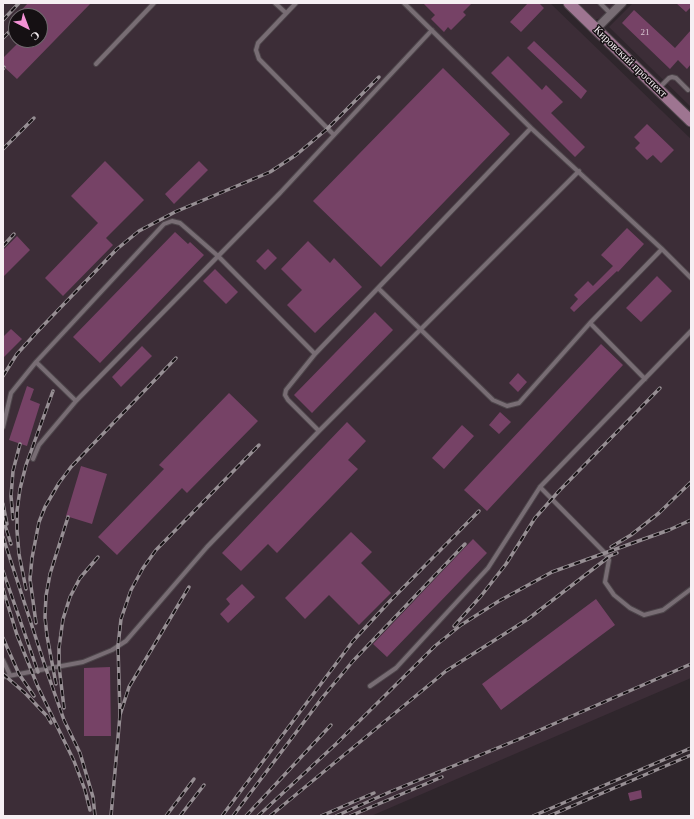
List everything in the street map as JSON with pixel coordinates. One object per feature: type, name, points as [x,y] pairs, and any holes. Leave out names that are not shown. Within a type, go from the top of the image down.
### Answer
[{"type":"main road","name":"Кировский проспект","points":[[569,3],[691,121]]},
{"type":"street","points":[[596,29],[622,3]]},
{"type":"lane","points":[[96,64],[154,3]]},
{"type":"lane","points":[[276,3],[286,13]]},
{"type":"lane","points":[[296,3],[258,43],[256,50],[259,59],[334,135]]},
{"type":"lane","points":[[404,3],[531,128],[579,171],[691,278]]},
{"type":"lane","points":[[600,3],[611,14]]},
{"type":"lane","points":[[33,459],[39,445],[76,401],[280,193],[432,30]]},
{"type":"lane","points":[[658,89],[672,77],[676,78],[688,90]]},
{"type":"lane","points":[[319,431],[288,400],[285,395],[286,390],[315,354],[531,128]]},
{"type":"lane","points":[[3,677],[83,662],[112,650],[126,641],[207,547],[319,431],[579,171]]},
{"type":"lane","points":[[3,427],[11,393],[36,362],[164,224],[172,221],[180,223],[218,256],[315,354]]},
{"type":"lane","points":[[378,288],[493,400],[507,406],[519,403],[590,323],[662,249]]},
{"type":"lane","points":[[590,323],[645,379]]},
{"type":"lane","points":[[370,686],[396,668],[488,568],[540,488],[691,331]]},
{"type":"lane","points":[[36,362],[76,401]]},
{"type":"lane","points":[[540,488],[604,552],[609,560],[605,582],[614,595],[630,608],[644,615],[663,610],[691,589]]},
{"type":"lane","points":[[3,660],[10,676]]},
{"type":"shaded area","points":[[3,3],[550,3],[691,139],[691,678],[371,816],[3,816]]},
{"type":"shaded area","points":[[577,3],[618,3],[604,17],[594,20]]},
{"type":"shaded area","points":[[633,3],[691,3],[691,107],[609,27]]},
{"type":"building","points":[[28,3],[91,3],[48,47],[48,8],[23,8]]},
{"type":"building","points":[[423,3],[472,3],[463,12],[466,15],[451,30],[448,27],[444,32],[431,19],[435,15]]},
{"type":"building","points":[[528,3],[539,3],[544,8],[521,32],[510,22]]},
{"type":"building","points":[[676,3],[691,3],[691,7],[686,12]]},
{"type":"building","points":[[634,10],[675,48],[691,30],[691,64],[687,69],[678,60],[670,69],[622,23]]},
{"type":"building","points":[[534,41],[587,91],[581,99],[527,48]]},
{"type":"building","points":[[13,48],[47,48],[17,79],[3,66],[3,58]]},
{"type":"building","points":[[508,56],[542,90],[546,85],[563,102],[551,113],[585,147],[575,157],[491,73]]},
{"type":"building","points":[[443,68],[510,134],[381,267],[313,201]]},
{"type":"building","points":[[647,124],[674,150],[661,163],[653,155],[647,160],[635,148],[640,143],[634,137]]},
{"type":"building","points":[[105,161],[144,200],[106,238],[113,245],[63,296],[45,278],[98,223],[71,196]]},
{"type":"building","points":[[199,161],[208,170],[174,204],[165,194]]},
{"type":"building","points":[[627,228],[644,244],[618,272],[617,271],[574,312],[570,308],[578,299],[574,295],[588,281],[593,286],[613,266],[601,255]]},
{"type":"building","points":[[175,232],[188,244],[190,242],[204,255],[100,363],[73,337]]},
{"type":"building","points":[[17,236],[30,250],[3,277],[3,250]]},
{"type":"building","points":[[308,241],[330,263],[334,258],[362,287],[315,333],[287,305],[302,290],[281,269]]},
{"type":"building","points":[[268,249],[277,258],[265,270],[256,261]]},
{"type":"building","points":[[215,269],[238,292],[226,304],[203,281]]},
{"type":"building","points":[[657,276],[672,291],[641,322],[626,308]]},
{"type":"building","points":[[375,312],[393,330],[312,413],[294,395]]},
{"type":"building","points":[[11,329],[22,339],[3,358],[3,337]]},
{"type":"building","points":[[601,344],[623,365],[487,511],[464,490]]},
{"type":"building","points":[[142,346],[152,356],[121,387],[112,377]]},
{"type":"building","points":[[518,373],[527,382],[518,392],[509,383]]},
{"type":"building","points":[[27,386],[34,389],[30,400],[40,404],[27,446],[9,440]]},
{"type":"building","points":[[229,393],[258,421],[187,493],[182,488],[117,555],[98,537],[164,469],[159,465]]},
{"type":"building","points":[[500,412],[511,422],[499,434],[489,425]]},
{"type":"building","points":[[347,422],[366,441],[348,460],[358,469],[277,553],[268,544],[241,571],[222,553]]},
{"type":"building","points":[[462,425],[474,436],[444,469],[432,458]]},
{"type":"building","points":[[81,466],[107,474],[92,524],[66,516]]},
{"type":"building","points":[[351,532],[372,552],[361,563],[391,593],[359,625],[329,595],[305,619],[285,598]]},
{"type":"building","points":[[473,539],[487,553],[387,657],[373,644]]},
{"type":"building","points":[[242,584],[255,597],[228,623],[220,614],[230,604],[226,599]]},
{"type":"building","points":[[596,599],[615,625],[501,710],[482,684]]},
{"type":"building","points":[[110,667],[111,736],[84,736],[84,668]]},
{"type":"building","points":[[641,790],[642,798],[630,801],[628,793]]},
{"type":"railway","points":[[3,20],[19,3]]},
{"type":"railway","points":[[3,38],[8,33]]},
{"type":"railway","points":[[3,376],[17,354],[36,333],[117,249],[139,231],[175,212],[270,172],[296,155],[327,129],[379,77]]},
{"type":"railway","points":[[3,149],[34,118]]},
{"type":"railway","points":[[3,246],[14,234]]},
{"type":"railway","points":[[36,623],[30,579],[32,558],[39,522],[45,507],[59,483],[71,467],[176,358]]},
{"type":"railway","points":[[454,626],[481,596],[506,564],[535,518],[559,491],[660,388]]},
{"type":"railway","points":[[26,589],[19,554],[17,511],[20,489],[26,465],[53,391]]},
{"type":"railway","points":[[13,519],[11,496],[13,471],[20,444]]},
{"type":"railway","points":[[120,715],[118,646],[121,619],[131,590],[143,568],[156,550],[259,445]]},
{"type":"railway","points":[[611,547],[631,535],[659,513],[691,482]]},
{"type":"railway","points":[[3,504],[7,524]]},
{"type":"railway","points":[[222,816],[353,641],[390,601],[479,511]]},
{"type":"railway","points":[[56,684],[47,636],[45,617],[46,596],[50,574],[68,517]]},
{"type":"railway","points":[[3,519],[11,544]]},
{"type":"railway","points":[[258,816],[336,744],[435,646],[461,625],[499,601],[552,572],[669,530],[691,520]]},
{"type":"railway","points":[[3,537],[64,720],[80,753],[93,797],[95,816]]},
{"type":"railway","points":[[233,816],[322,698],[353,661],[465,544]]},
{"type":"railway","points":[[270,816],[446,671],[528,619],[610,556],[617,553]]},
{"type":"railway","points":[[64,708],[59,666],[59,648],[63,619],[70,597],[80,578],[98,557]]},
{"type":"railway","points":[[3,571],[38,672]]},
{"type":"railway","points":[[111,816],[120,715],[129,687],[189,587]]},
{"type":"railway","points":[[3,589],[17,635],[38,687],[74,761],[85,790],[90,810]]},
{"type":"railway","points":[[3,638],[19,674],[34,696]]},
{"type":"railway","points":[[336,816],[392,791],[517,740],[691,664]]},
{"type":"railway","points":[[3,674],[25,693],[47,716],[51,723]]},
{"type":"railway","points":[[246,816],[331,725]]},
{"type":"railway","points":[[533,816],[691,748]]},
{"type":"railway","points":[[549,816],[691,755]]},
{"type":"railway","points":[[350,816],[442,777]]},
{"type":"railway","points":[[166,816],[194,779]]},
{"type":"railway","points":[[180,816],[204,785]]},
{"type":"railway","points":[[321,816],[374,793]]}]
